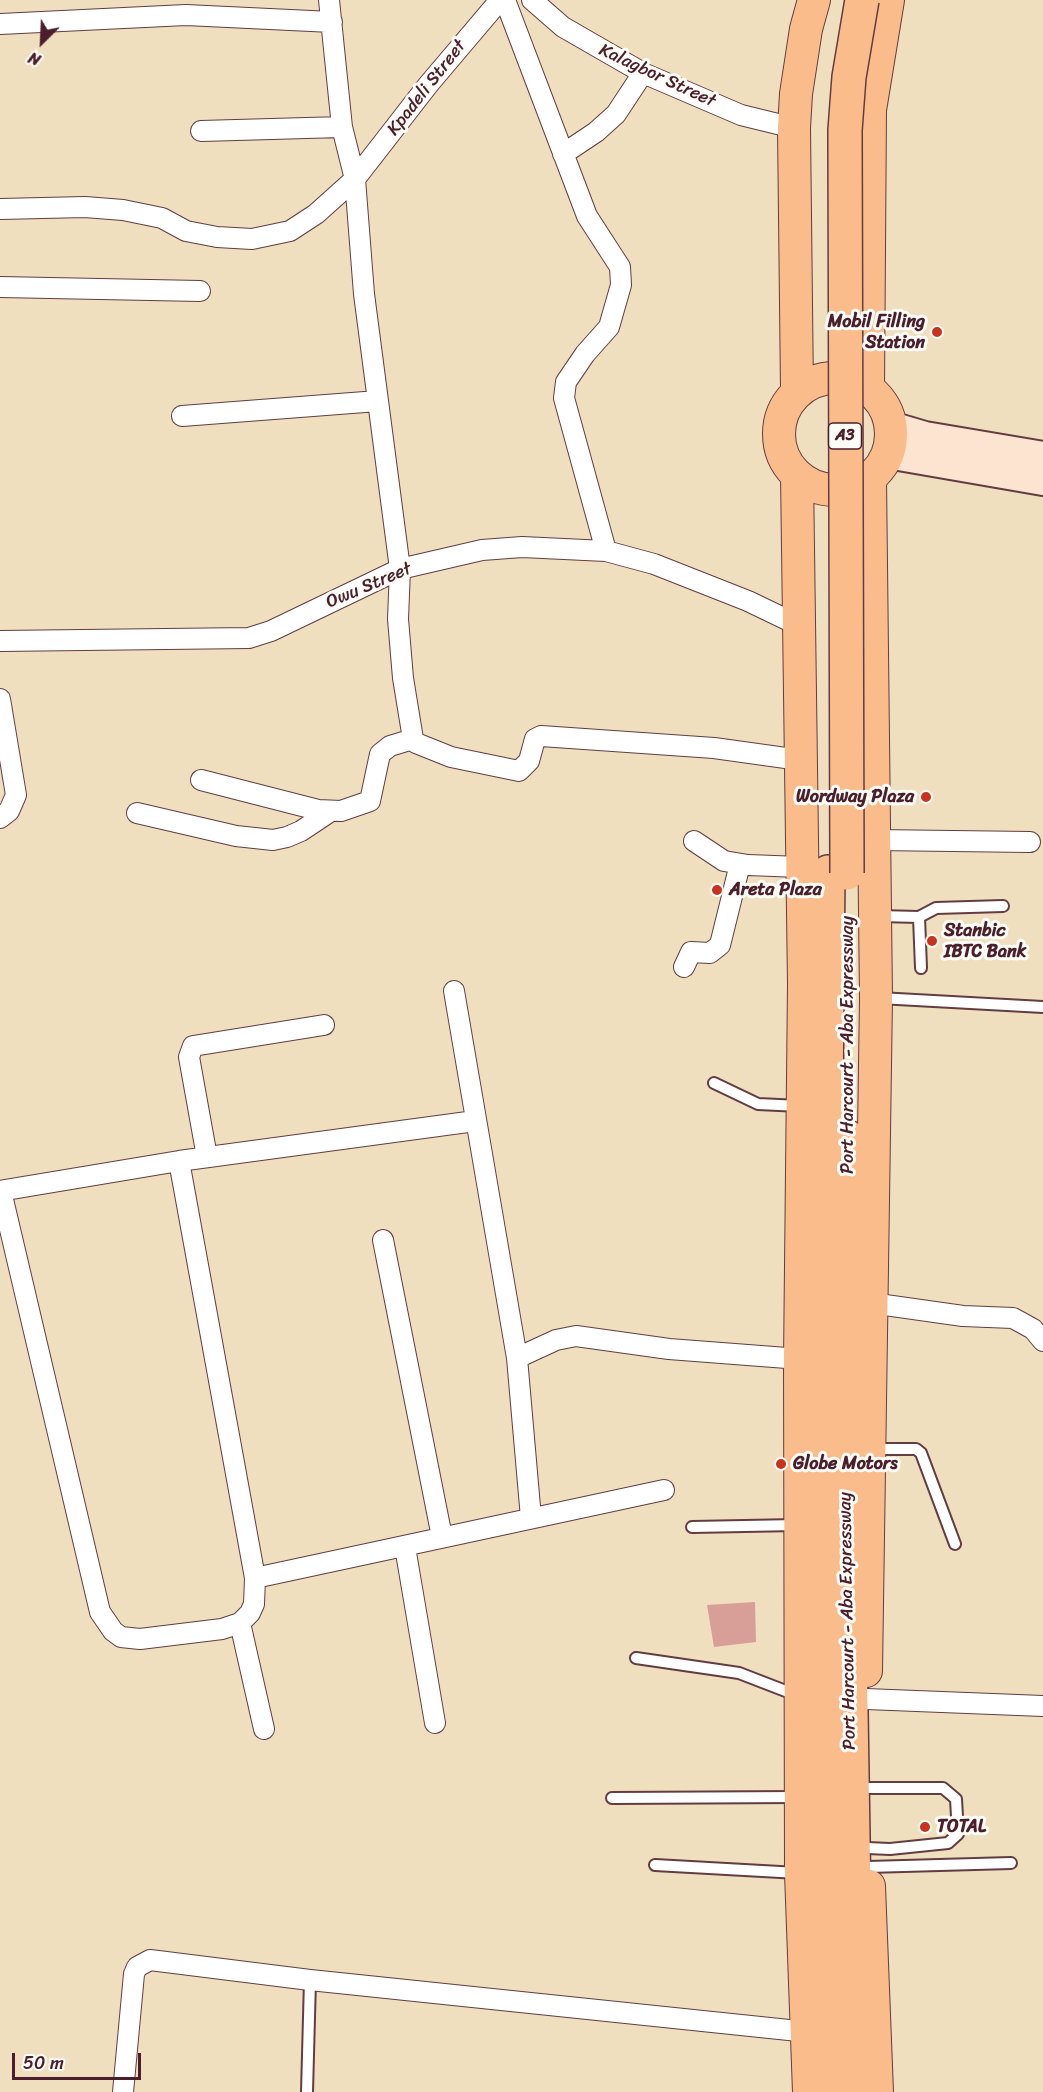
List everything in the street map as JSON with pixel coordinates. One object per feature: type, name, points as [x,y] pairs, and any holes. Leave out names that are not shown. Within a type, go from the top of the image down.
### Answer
[{"type":"highway","name":"Port Harcourt - Aba Expressway","points":[[832,2092],[822,1588],[825,131],[830,75],[841,0]]},
{"type":"highway","name":"Port Harcourt - Aba Expressway","points":[[857,2092],[847,1466],[850,975],[825,871],[845,130],[849,77],[862,0]]},
{"type":"main road","points":[[797,391],[794,128],[796,94],[806,29],[814,0]]},
{"type":"main road","points":[[868,389],[870,110],[888,0]]},
{"type":"main road","points":[[877,2092],[868,1858],[866,1699],[876,998],[875,840],[883,453],[885,410],[868,389],[846,379],[829,378],[812,382],[797,391],[787,403],[780,418],[778,433],[780,449],[786,463],[797,476],[825,489],[849,488],[883,453],[925,436],[1043,456]]},
{"type":"main road","points":[[883,453],[1043,481]]},
{"type":"main road","points":[[797,476],[800,760],[825,871],[803,1106],[800,1359],[801,1873],[809,2092]]},
{"type":"street","points":[[329,0],[342,127],[356,179],[364,294],[400,569],[398,619],[413,739],[416,744],[451,757],[519,771],[529,761],[536,739],[541,736],[714,748],[800,760]]},
{"type":"street","points":[[502,0],[587,216],[620,267],[621,285],[609,327],[585,354],[566,382],[564,398],[606,551]]},
{"type":"street","name":"Kpadeli Street","points":[[0,209],[85,207],[123,210],[162,219],[186,231],[252,239],[290,231],[316,214],[356,179],[428,85],[502,0]]},
{"type":"street","name":"Kalagbor Street","points":[[532,0],[563,27],[643,73],[741,115],[794,128]]},
{"type":"street","points":[[0,24],[186,15],[332,22]]},
{"type":"street","points":[[563,154],[596,132],[616,114],[643,73]]},
{"type":"street","points":[[201,131],[342,127]]},
{"type":"street","points":[[0,287],[200,291]]},
{"type":"street","points":[[182,416],[378,401]]},
{"type":"street","name":"Owu Street","points":[[0,641],[249,638],[271,631],[400,569],[482,550],[522,548],[606,551],[654,564],[748,601],[800,626]]},
{"type":"street","points":[[0,699],[7,779],[16,795],[13,805],[0,818]]},
{"type":"street","points":[[201,780],[318,810],[340,811],[370,801],[380,754],[390,746],[413,739]]},
{"type":"street","points":[[137,813],[236,836],[273,840],[301,831],[331,811]]},
{"type":"street","points":[[875,840],[1030,842]]},
{"type":"street","points":[[694,841],[724,861],[825,871]]},
{"type":"street","points":[[684,967],[691,952],[710,953],[720,945],[740,864]]},
{"type":"street","points":[[454,991],[517,1358],[531,1518]]},
{"type":"street","points":[[207,1157],[189,1057],[193,1046],[324,1025]]},
{"type":"street","points":[[179,1161],[255,1578],[254,1604],[240,1623],[222,1629],[140,1640],[121,1637],[112,1631],[100,1612],[1,1191],[179,1161],[475,1121]]},
{"type":"street","points":[[383,1240],[442,1537]]},
{"type":"street","points":[[871,1303],[963,1316],[1013,1318],[1033,1329],[1043,1341]]},
{"type":"street","points":[[517,1358],[556,1340],[576,1336],[669,1349],[800,1359]]},
{"type":"street","points":[[255,1578],[664,1490]]},
{"type":"street","points":[[405,1547],[435,1723]]},
{"type":"street","points":[[240,1623],[264,1729]]},
{"type":"street","points":[[866,1699],[1043,1706]]},
{"type":"street","points":[[123,2092],[134,1974],[143,1962],[158,1959],[310,1980],[808,2032]]},
{"type":"lane","points":[[875,916],[920,917],[936,908],[1003,906]]},
{"type":"lane","points":[[920,917],[921,968]]},
{"type":"lane","points":[[876,998],[1043,1007]]},
{"type":"lane","points":[[714,1083],[758,1104],[803,1106]]},
{"type":"lane","points":[[870,1449],[918,1450],[956,1544]]},
{"type":"lane","points":[[692,1527],[800,1525]]},
{"type":"lane","points":[[636,1658],[739,1673],[800,1696]]},
{"type":"lane","points":[[867,1788],[943,1788],[956,1799],[958,1834],[948,1843],[890,1849],[868,1858]]},
{"type":"lane","points":[[612,1798],[801,1797]]},
{"type":"lane","points":[[868,1858],[1011,1863]]},
{"type":"lane","points":[[655,1865],[801,1873]]},
{"type":"lane","points":[[307,2092],[310,1980]]},
{"type":"building","points":[[755,1602],[756,1642],[714,1647],[707,1605]]},
{"type":"place","name":"Mobil Filling Station","points":[[937,332]]},
{"type":"place","name":"Wordway Plaza","points":[[926,797]]},
{"type":"place","name":"Areta Plaza","points":[[717,890]]},
{"type":"place","name":"Stanbic IBTC Bank","points":[[932,941]]},
{"type":"place","name":"Globe Motors","points":[[781,1464]]},
{"type":"place","name":"TOTAL","points":[[925,1827]]}]
